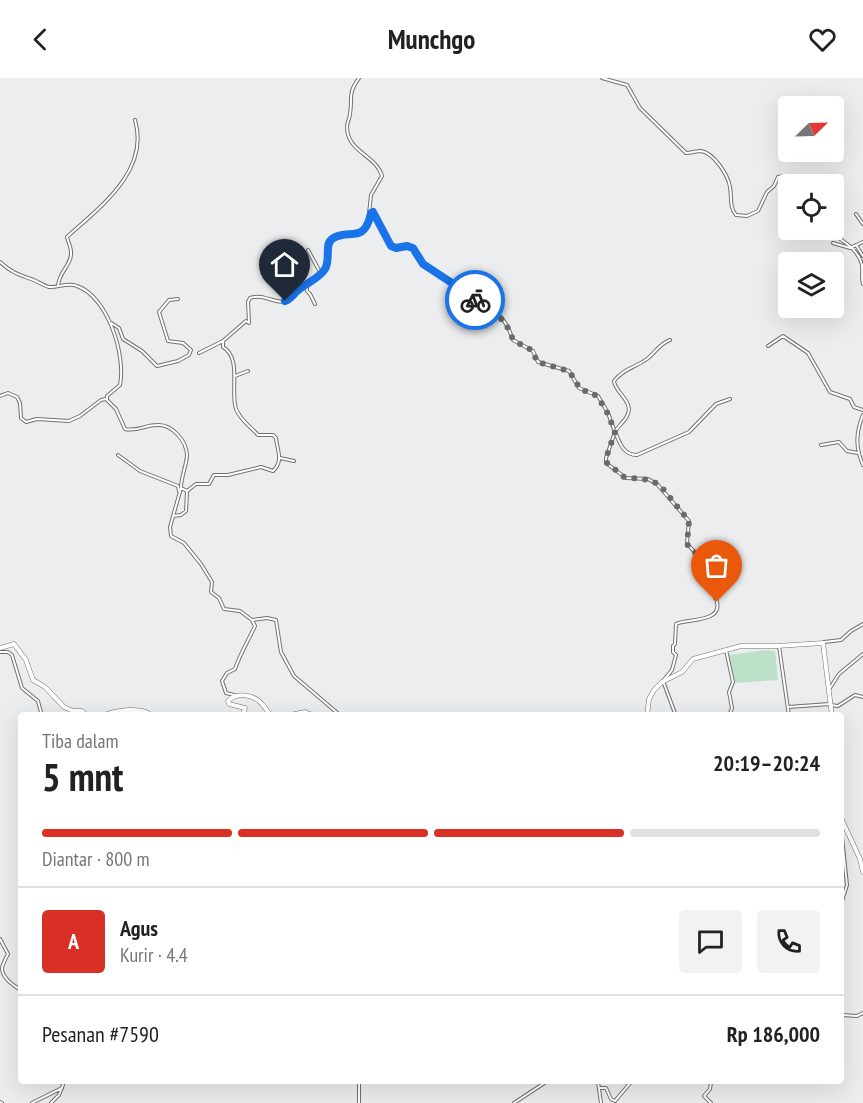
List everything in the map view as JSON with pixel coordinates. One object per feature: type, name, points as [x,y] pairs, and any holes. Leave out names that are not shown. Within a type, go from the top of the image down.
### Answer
[{"type":"street","points":[[200,353],[223,341],[239,325],[246,321],[249,323],[248,302],[250,298],[263,296],[279,302],[285,301],[327,266],[328,243],[337,236],[352,235],[361,231],[369,223],[371,195],[381,179],[381,172],[352,143],[347,129],[351,91],[359,78]]},
{"type":"street","points":[[602,78],[627,85],[640,108],[686,153],[704,152],[719,165],[730,184],[732,211],[736,215],[744,217],[759,211],[767,192],[774,186],[778,177]]},
{"type":"street","points":[[58,286],[60,274],[71,258],[67,237],[116,192],[128,172],[134,159],[137,142],[135,120]]},
{"type":"street","points":[[371,213],[373,212],[391,246],[413,248],[423,264],[501,317],[509,328],[513,340],[533,351],[537,362],[569,371],[581,390],[598,396],[624,450],[630,454],[637,455],[689,432],[716,404],[730,399]]},
{"type":"street","points":[[856,214],[863,224]]},
{"type":"street","points":[[842,240],[860,257],[863,267],[863,284]]},
{"type":"street","points":[[832,243],[850,248],[863,242]]},
{"type":"street","points":[[856,245],[863,256]]},
{"type":"street","points":[[308,250],[321,273]]},
{"type":"street","points":[[0,262],[17,275],[48,286],[74,285],[82,289],[105,311],[122,360],[119,386],[106,399],[68,421],[37,419],[26,422],[21,417],[17,397],[8,393],[0,396]]},
{"type":"street","points":[[307,283],[307,291],[315,304]]},
{"type":"street","points":[[111,323],[118,327],[123,339],[142,351],[155,365],[161,366],[178,361],[189,355],[191,351],[183,343],[168,341],[159,311],[170,300],[178,299]]},
{"type":"street","points":[[768,346],[783,336],[803,348],[830,392],[850,399],[854,407],[863,410]]},
{"type":"street","points":[[648,712],[651,694],[672,670],[676,655],[673,646],[676,624],[711,617],[717,600],[707,584],[711,572],[708,564],[687,544],[690,527],[687,518],[656,483],[647,479],[626,477],[606,462],[615,432],[629,410],[627,402],[614,385],[614,381],[621,372],[642,362],[661,344],[670,340]]},
{"type":"street","points":[[173,516],[181,515],[186,511],[187,491],[196,484],[209,484],[214,475],[228,475],[261,467],[273,471],[278,466],[280,458],[276,438],[273,435],[258,435],[240,417],[234,403],[235,376],[230,354],[223,347],[223,341]]},
{"type":"street","points":[[235,376],[248,371]]},
{"type":"street","points":[[106,399],[116,409],[125,429],[134,430],[159,425],[170,428],[178,434],[187,456],[170,527],[171,536],[184,543],[201,564],[212,582],[211,592],[219,598],[224,609],[241,612],[252,620],[267,618],[276,620],[281,652],[294,676],[336,712]]},
{"type":"street","points":[[863,415],[857,433],[858,453],[863,465]]},
{"type":"street","points":[[821,445],[839,442],[847,451],[858,453]]},
{"type":"street","points":[[118,455],[140,471],[178,486],[178,497]]},
{"type":"street","points":[[280,458],[294,461]]},
{"type":"street","points":[[181,488],[187,491]]},
{"type":"street","points":[[236,696],[226,693],[222,681],[225,675],[236,669],[239,655],[245,650],[255,626],[252,620]]},
{"type":"street","points":[[663,681],[681,672],[692,660],[726,650],[741,646],[779,646],[841,640],[863,624]]},
{"type":"street","points":[[823,642],[832,712]]},
{"type":"street","points":[[0,650],[14,644],[26,660],[33,680],[45,687],[64,707],[83,712]]},
{"type":"street","points":[[779,646],[789,712]]},
{"type":"street","points":[[0,650],[12,655],[22,688],[37,700],[41,712]]},
{"type":"street","points":[[726,650],[733,682],[729,692],[730,712]]},
{"type":"street","points":[[829,689],[837,675],[863,654]]},
{"type":"street","points":[[663,681],[674,712]]},
{"type":"street","points":[[244,712],[245,708],[229,703],[229,699],[246,695],[260,702],[269,712]]},
{"type":"street","points":[[788,707],[831,704],[838,706],[855,695],[863,697]]},
{"type":"street","points":[[114,712],[144,710],[147,712]]},
{"type":"street","points":[[844,824],[861,855],[863,872]]},
{"type":"street","points":[[844,856],[847,885],[844,895]]},
{"type":"street","points":[[0,939],[8,954],[2,969],[8,980],[18,988]]},
{"type":"street","points":[[844,1015],[857,1016],[863,1013]]},
{"type":"street","points":[[51,1103],[62,1088],[61,1084]]},
{"type":"street","points":[[359,1084],[359,1103]]},
{"type":"street","points":[[514,1103],[543,1084]]},
{"type":"street","points":[[598,1084],[601,1103]]},
{"type":"street","points":[[598,1088],[606,1088],[615,1101],[630,1084]]},
{"type":"street","points":[[711,1084],[704,1096],[711,1103]]},
{"type":"street","points":[[32,1103],[62,1088]]},
{"type":"green space","points":[[775,651],[778,680],[734,683],[729,655]]},
{"type":"way so far","points":[[475,300],[501,317],[509,328],[513,340],[533,351],[537,362],[569,371],[581,390],[595,394],[603,403],[615,432],[605,459],[606,462],[626,477],[647,479],[656,483],[687,518],[690,527],[687,544],[708,564],[711,572],[707,584],[715,594],[717,602]]},
{"type":"route","points":[[285,301],[324,271],[328,259],[327,244],[330,240],[340,235],[352,235],[361,231],[367,225],[373,212],[391,246],[413,248],[423,264],[475,300]]}]
